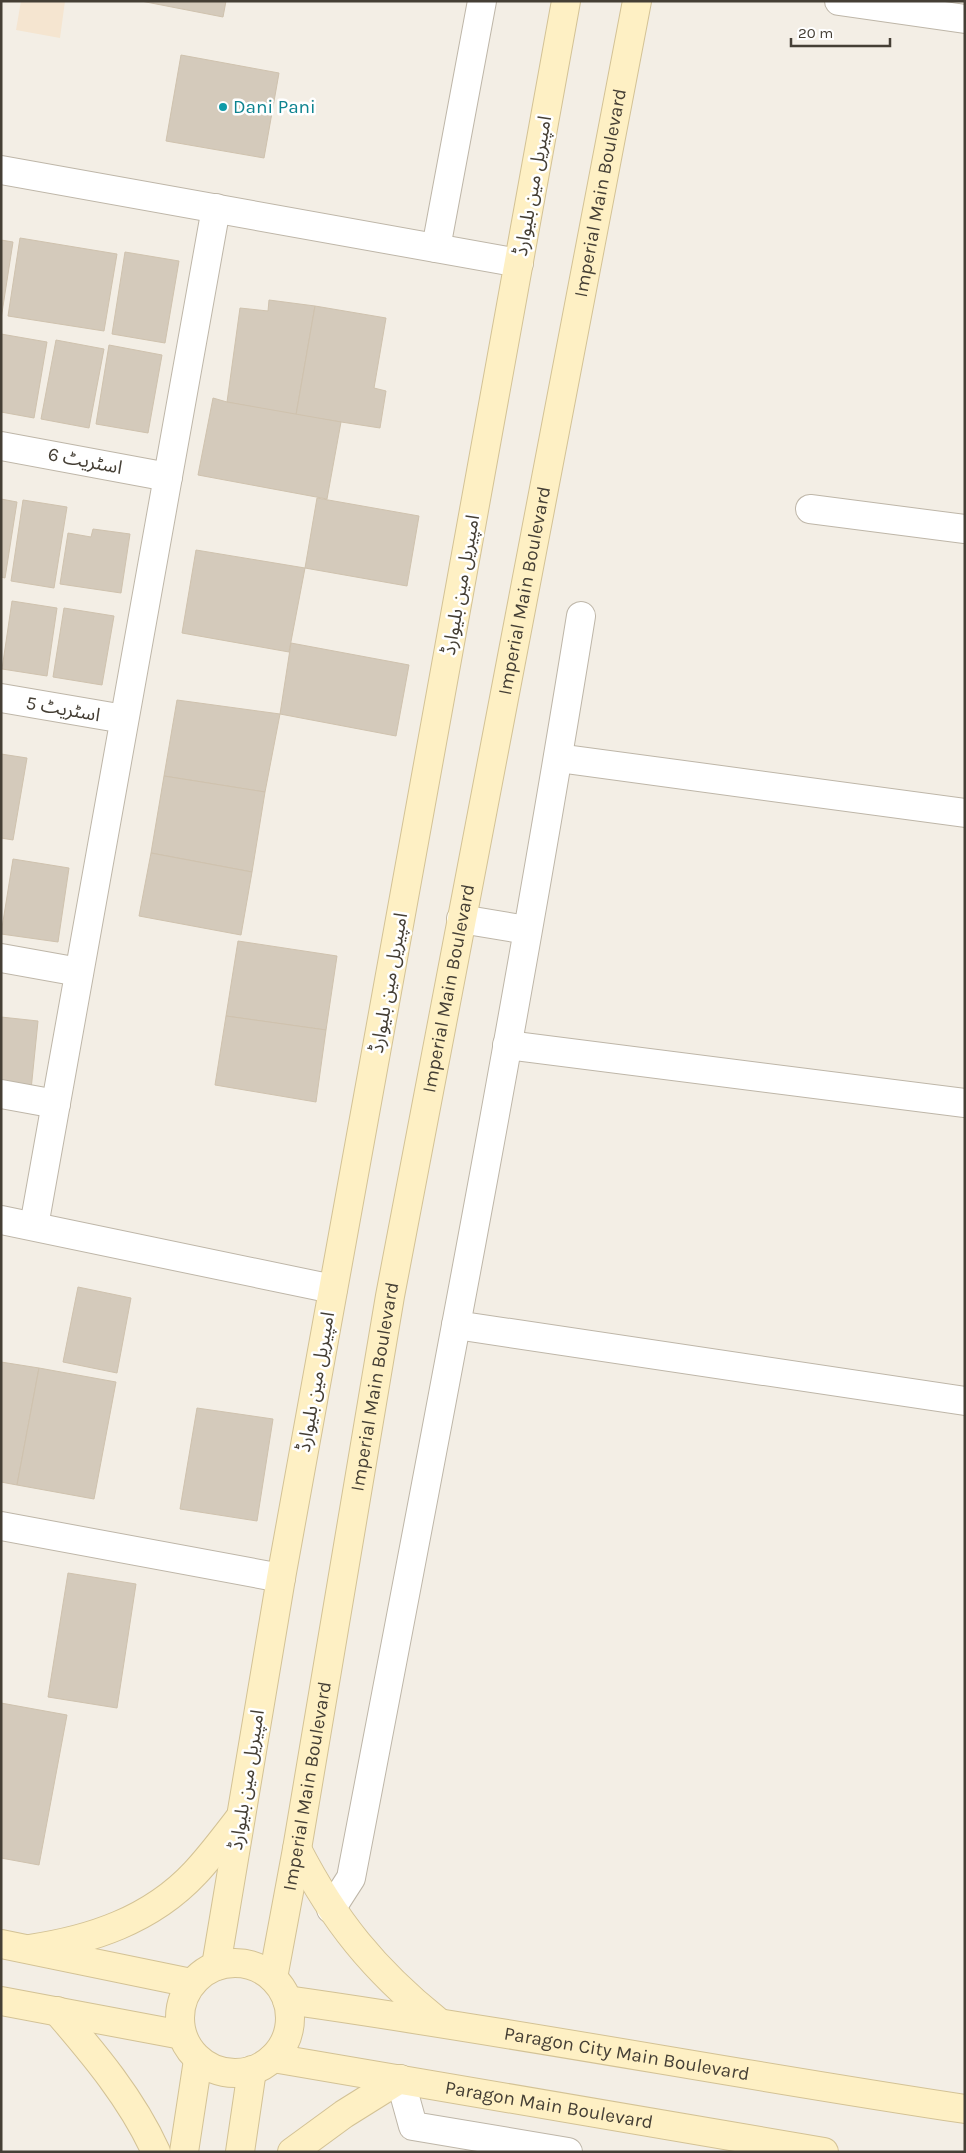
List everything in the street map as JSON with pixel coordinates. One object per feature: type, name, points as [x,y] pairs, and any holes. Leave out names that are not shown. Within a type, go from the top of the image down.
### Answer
[{"type":"street","points":[[436,248],[482,1]]},
{"type":"street","name":"امپیریل مین بلیوارڈ","points":[[216,1966],[281,1578],[566,1]]},
{"type":"street","name":"Imperial Main Boulevard","points":[[273,1978],[297,1849],[390,1296],[637,1]]},
{"type":"street","points":[[839,1],[965,18]]},
{"type":"street","points":[[1,170],[519,263]]},
{"type":"street","points":[[34,1226],[216,208]]},
{"type":"street","name":"اسٹریٹ 6","points":[[1,446],[168,477]]},
{"type":"street","points":[[810,509],[965,529]]},
{"type":"street","points":[[331,1909],[350,1878],[456,1325],[558,758],[581,616]]},
{"type":"street","name":"اسٹریٹ 5","points":[[1,698],[124,719]]},
{"type":"street","points":[[558,758],[965,813]]},
{"type":"street","points":[[461,919],[527,930]]},
{"type":"street","points":[[1,958],[79,972]]},
{"type":"street","points":[[507,1045],[965,1103]]},
{"type":"street","points":[[1,1094],[56,1104]]},
{"type":"street","points":[[1,1220],[333,1289]]},
{"type":"street","points":[[456,1325],[965,1401]]},
{"type":"street","points":[[1,1526],[281,1578]]},
{"type":"street","points":[[29,1949],[67,1943],[103,1933],[136,1918],[167,1898],[194,1874],[240,1817]]},
{"type":"street","points":[[297,1849],[331,1909],[354,1941],[379,1970],[438,2021]]},
{"type":"street","points":[[1,1944],[192,1983]]},
{"type":"street","points":[[231,1963],[246,1964],[261,1969],[273,1978],[287,2000],[290,2021],[286,2041],[263,2064],[238,2073],[210,2068],[198,2060],[186,2044],[179,2022],[180,2008],[184,1995],[199,1976],[216,1966],[231,1963]]},
{"type":"street","name":"Paragon City Main Boulevard","points":[[287,2000],[438,2021],[838,2090],[965,2109]]},
{"type":"street","points":[[1,2001],[182,2035]]},
{"type":"street","points":[[56,2011],[93,2054],[126,2099],[156,2152]]},
{"type":"street","points":[[184,2152],[198,2060]]},
{"type":"street","points":[[240,2152],[263,2064]]},
{"type":"street","name":"Paragon Main Boulevard","points":[[263,2064],[400,2079],[824,2152]]},
{"type":"street","points":[[292,2152],[344,2114],[400,2079],[413,2126],[568,2152]]},
{"type":"shaded area","points":[[21,1],[65,1],[60,38],[16,30]]},
{"type":"building","points":[[141,1],[226,1],[223,17]]},
{"type":"building","name":"Dani Pani","points":[[181,55],[279,73],[264,158],[166,141]]},
{"type":"building","points":[[20,238],[117,254],[104,331],[8,316]]},
{"type":"building","points":[[1,240],[13,242],[1,319]]},
{"type":"building","points":[[125,252],[179,261],[165,343],[112,334]]},
{"type":"building","points":[[269,300],[315,306],[296,415],[227,402],[240,308],[268,311]]},
{"type":"building","points":[[315,306],[386,318],[374,388],[386,391],[380,428],[296,415]]},
{"type":"building","points":[[1,334],[47,342],[34,418],[1,412]]},
{"type":"building","points":[[56,340],[104,349],[89,428],[41,419]]},
{"type":"building","points":[[109,345],[162,355],[148,433],[96,424]]},
{"type":"building","points":[[213,398],[341,422],[327,499],[198,475]]},
{"type":"building","points":[[317,498],[419,516],[407,586],[305,568]]},
{"type":"building","points":[[1,499],[17,502],[5,578],[1,577]]},
{"type":"building","points":[[23,500],[67,507],[54,588],[11,581]]},
{"type":"building","points":[[93,529],[130,534],[121,593],[60,584],[68,533],[91,537]]},
{"type":"building","points":[[196,550],[305,568],[289,652],[182,633]]},
{"type":"building","points":[[12,601],[57,608],[47,676],[2,669]]},
{"type":"building","points":[[64,608],[114,616],[102,685],[53,677]]},
{"type":"building","points":[[291,643],[409,665],[396,736],[280,714]]},
{"type":"building","points":[[177,700],[280,714],[265,792],[164,776]]},
{"type":"building","points":[[1,754],[27,758],[13,840],[1,838]]},
{"type":"building","points":[[164,776],[265,792],[252,872],[151,853]]},
{"type":"building","points":[[151,853],[252,872],[241,935],[139,916]]},
{"type":"building","points":[[13,859],[69,868],[58,942],[1,934]]},
{"type":"building","points":[[238,941],[337,956],[326,1030],[226,1016]]},
{"type":"building","points":[[226,1016],[326,1030],[316,1102],[215,1085]]},
{"type":"building","points":[[1,1017],[38,1021],[31,1090],[1,1087]]},
{"type":"building","points":[[78,1287],[131,1298],[117,1373],[63,1362]]},
{"type":"building","points":[[1,1362],[39,1368],[17,1485],[1,1482]]},
{"type":"building","points":[[39,1368],[116,1382],[94,1499],[17,1485]]},
{"type":"building","points":[[197,1408],[273,1419],[257,1521],[180,1509]]},
{"type":"building","points":[[68,1573],[136,1584],[117,1708],[48,1697]]},
{"type":"building","points":[[1,1703],[67,1715],[39,1865],[1,1858]]},
{"type":"place","name":"Dani Pani","points":[[223,107]]}]
